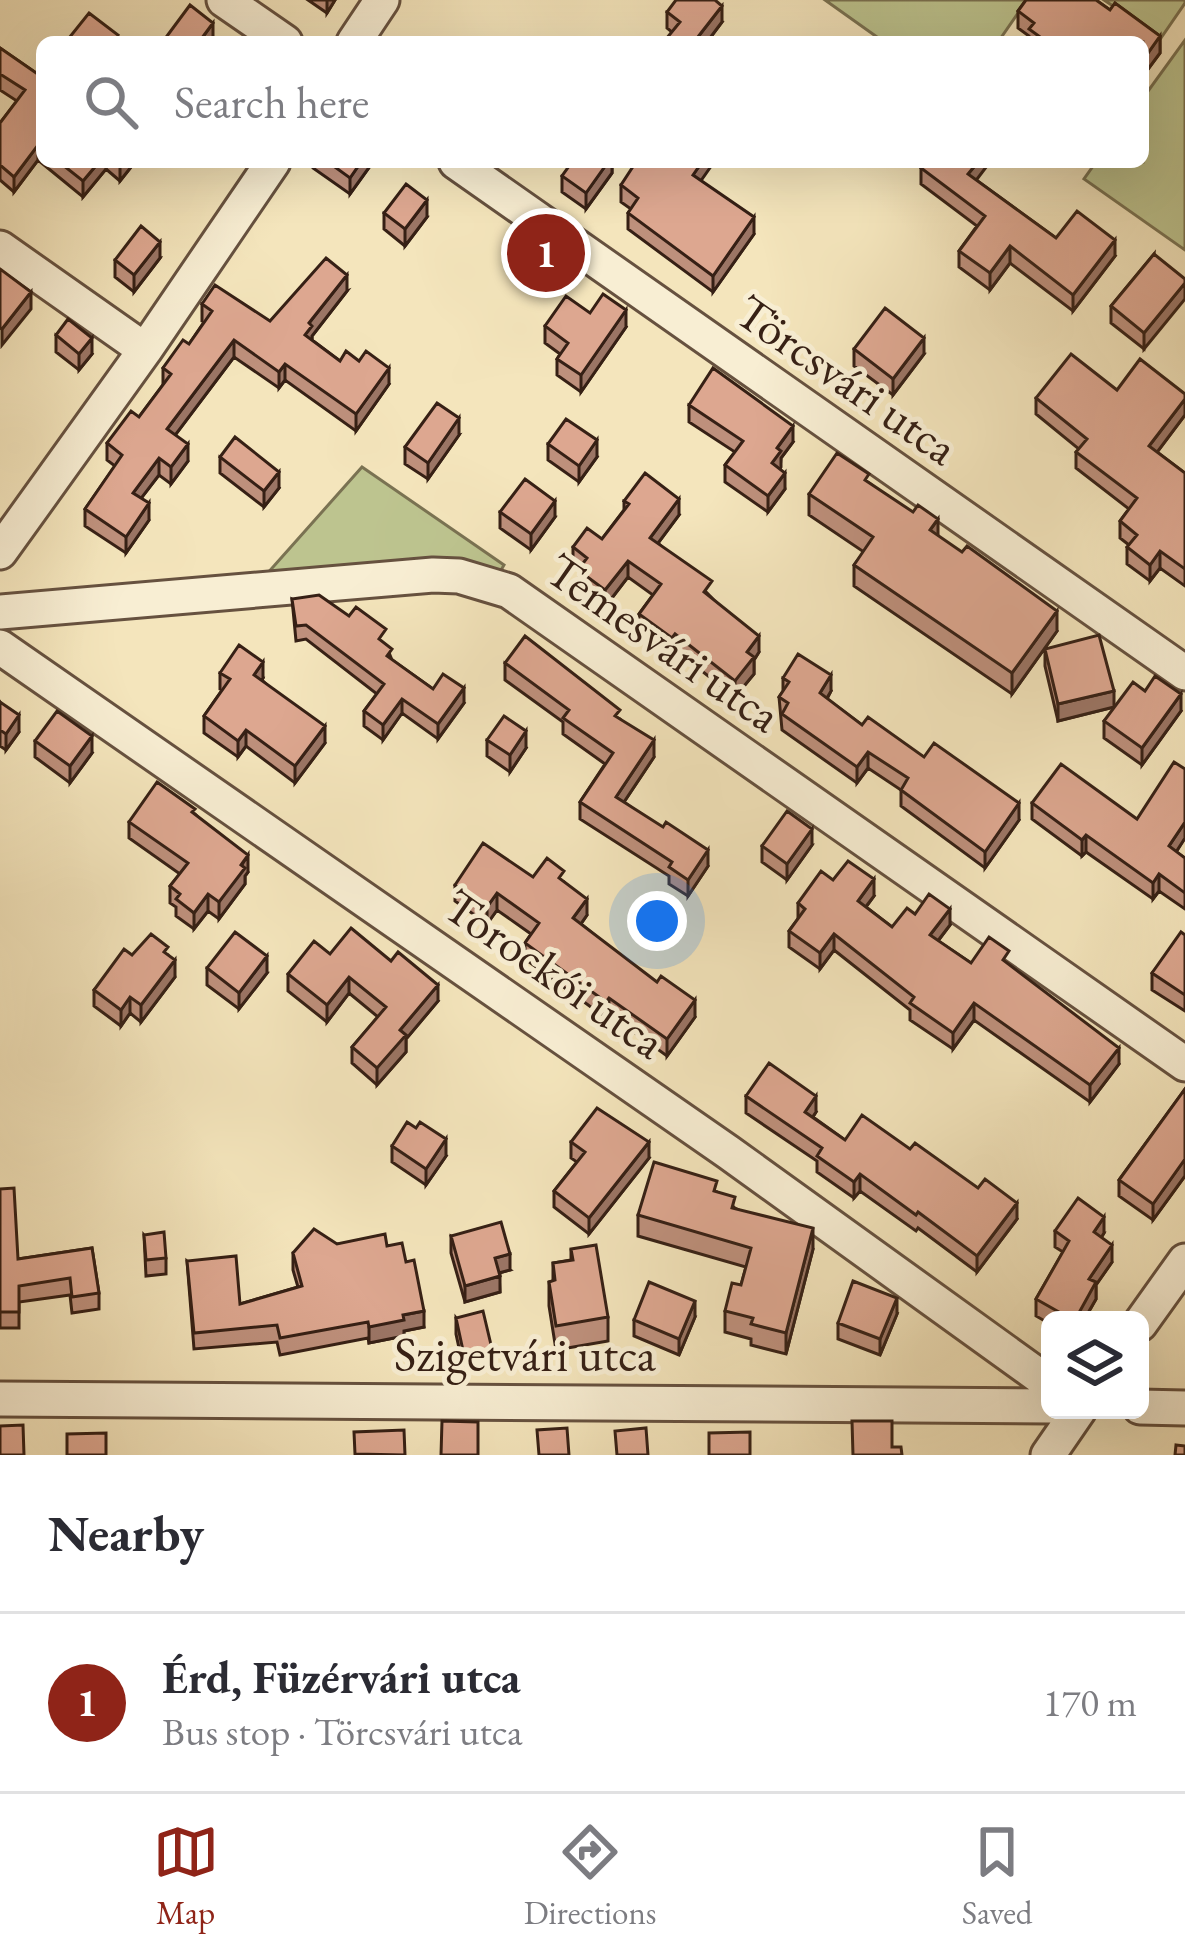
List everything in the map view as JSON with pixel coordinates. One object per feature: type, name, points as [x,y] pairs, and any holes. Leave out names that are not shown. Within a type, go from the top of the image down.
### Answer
[{"type":"street","points":[[224,0],[276,36]]},
{"type":"street","points":[[358,36],[382,0]]},
{"type":"street","points":[[0,552],[269,168]]},
{"type":"street","name":"Törcsvári utca","points":[[465,168],[1185,673]]},
{"type":"street","points":[[0,248],[145,350]]},
{"type":"street","name":"Temesvári utca","points":[[0,612],[433,575],[459,576],[509,591],[1185,1064]]},
{"type":"street","name":"Torockói utca","points":[[0,647],[728,1152],[1041,1378]]},
{"type":"street","points":[[1149,1311],[1185,1261]]},
{"type":"street","name":"Szigetvári utca","points":[[0,1399],[1041,1406]]},
{"type":"street","points":[[1149,1407],[1185,1408]]},
{"type":"street","points":[[1048,1455],[1073,1419]]},
{"type":"green space","points":[[825,0],[1027,0],[1002,36],[876,36]]},
{"type":"green space","points":[[1104,0],[1185,0],[1185,3],[1161,38]]},
{"type":"green space","points":[[1185,40],[1185,250],[1084,179],[1092,168],[1149,168],[1149,90]]},
{"type":"green space","points":[[362,467],[504,565],[496,579],[265,576]]},
{"type":"building","points":[[676,0],[715,0],[722,6],[699,36],[668,36],[680,22],[667,12]]},
{"type":"building","points":[[1026,0],[1096,0],[1110,10],[1115,3],[1160,36],[1149,52],[1149,36],[1039,36],[1029,29],[1034,23],[1018,11]]},
{"type":"building","points":[[190,5],[213,23],[203,36],[167,36]]},
{"type":"building","points":[[89,13],[118,35],[117,36],[71,36]]},
{"type":"building","points":[[0,48],[36,73],[36,148],[14,177],[0,165],[0,123],[25,90],[0,74]]},
{"type":"building","points":[[67,168],[94,168],[83,181]]},
{"type":"building","points":[[336,168],[357,168],[350,178]]},
{"type":"building","points":[[568,168],[604,168],[586,193],[562,176]]},
{"type":"building","points":[[632,168],[698,168],[693,175],[754,217],[713,276],[628,213],[638,198],[621,185]]},
{"type":"building","points":[[921,168],[973,168],[968,174],[1056,238],[1077,211],[1115,240],[1073,295],[1010,246],[990,273],[959,251],[985,216]]},
{"type":"building","points":[[406,184],[427,200],[405,229],[384,213]]},
{"type":"building","points":[[141,226],[160,242],[134,275],[115,260]]},
{"type":"building","points":[[1154,254],[1185,283],[1144,333],[1111,306]]},
{"type":"building","points":[[326,258],[347,275],[309,323],[312,326],[305,335],[340,361],[346,351],[359,361],[366,351],[389,368],[356,414],[285,364],[279,372],[234,340],[167,429],[188,444],[171,467],[159,458],[133,493],[149,503],[126,537],[85,509],[122,455],[107,443],[131,411],[139,417],[171,374],[163,368],[183,340],[189,344],[212,311],[202,304],[215,285],[270,321]]},
{"type":"building","points":[[0,269],[31,292],[2,329],[0,328]]},
{"type":"building","points":[[603,294],[626,310],[581,375],[557,359],[568,343],[545,326],[566,296],[590,313]]},
{"type":"building","points":[[885,308],[924,338],[893,379],[854,349]]},
{"type":"building","points":[[68,319],[92,338],[79,354],[56,335]]},
{"type":"building","points":[[1071,354],[1117,390],[1140,359],[1185,394],[1149,446],[1185,473],[1185,569],[1160,551],[1150,565],[1127,547],[1137,535],[1120,521],[1137,498],[1076,452],[1087,439],[1036,398]]},
{"type":"building","points":[[713,368],[793,426],[772,463],[785,473],[768,496],[725,465],[743,441],[689,405]]},
{"type":"building","points":[[437,403],[459,418],[428,463],[405,447]]},
{"type":"building","points":[[566,419],[597,440],[579,466],[548,444]]},
{"type":"building","points":[[235,437],[279,472],[264,491],[220,457]]},
{"type":"building","points":[[837,453],[869,474],[865,480],[913,512],[918,505],[938,519],[930,530],[962,552],[967,546],[1057,611],[1012,673],[854,565],[873,537],[809,494]]},
{"type":"building","points":[[645,473],[679,499],[650,538],[712,581],[704,592],[759,636],[747,652],[754,657],[735,681],[675,634],[672,638],[639,614],[661,584],[628,561],[605,590],[578,570],[587,558],[573,547],[587,528],[602,539]]},
{"type":"building","points":[[525,479],[555,501],[531,534],[500,512]]},
{"type":"building","points":[[319,595],[349,616],[356,607],[386,629],[379,639],[392,649],[387,656],[433,689],[443,674],[464,688],[438,724],[402,699],[383,725],[364,711],[384,684],[306,625],[296,626],[292,599]]},
{"type":"building","points":[[1099,635],[1114,691],[1058,704],[1045,649]]},
{"type":"building","points":[[525,636],[620,710],[615,716],[654,740],[616,797],[708,850],[688,880],[669,867],[672,862],[580,802],[613,753],[563,718],[569,710],[505,663]]},
{"type":"building","points":[[239,645],[263,662],[254,675],[325,726],[295,766],[246,730],[238,741],[204,716],[230,679],[220,673]]},
{"type":"building","points":[[798,654],[831,675],[820,693],[862,725],[868,717],[924,757],[934,743],[1019,803],[985,852],[901,790],[908,778],[868,752],[857,767],[782,714],[788,703],[779,697],[789,682],[783,678]]},
{"type":"building","points":[[1155,676],[1181,694],[1142,748],[1104,721],[1133,682],[1145,691]]},
{"type":"building","points":[[0,702],[19,715],[6,734],[0,730]]},
{"type":"building","points":[[57,711],[92,736],[70,766],[35,741]]},
{"type":"building","points":[[504,716],[526,731],[510,755],[487,740]]},
{"type":"building","points":[[1174,762],[1185,769],[1185,822],[1169,846],[1185,858],[1185,893],[1159,874],[1153,883],[1032,803],[1061,764],[1137,819]]},
{"type":"building","points":[[157,782],[248,855],[241,865],[245,868],[219,902],[208,894],[194,913],[176,899],[180,894],[170,886],[188,863],[129,822]]},
{"type":"building","points":[[787,811],[812,829],[787,864],[762,846]]},
{"type":"building","points":[[483,843],[533,877],[547,858],[564,871],[559,878],[587,899],[573,918],[657,982],[661,976],[695,1000],[667,1039],[525,943],[539,923],[497,893],[487,907],[455,885]]},
{"type":"building","points":[[848,861],[874,879],[858,901],[892,927],[907,908],[915,914],[929,894],[950,909],[930,935],[971,963],[989,937],[1009,951],[1003,960],[1119,1048],[1090,1085],[974,1003],[953,1033],[910,1003],[914,997],[834,934],[820,953],[789,931],[805,909],[798,903],[821,871],[833,880]]},
{"type":"building","points":[[351,928],[391,961],[398,952],[438,985],[400,1030],[406,1035],[377,1068],[352,1047],[386,1007],[349,977],[327,1005],[288,974],[314,941],[330,954]]},
{"type":"building","points":[[235,932],[267,956],[239,993],[207,968]]},
{"type":"building","points":[[1181,932],[1185,935],[1185,995],[1152,973]]},
{"type":"building","points":[[151,934],[168,947],[164,952],[175,960],[141,1005],[130,997],[121,1010],[94,990],[124,949],[132,955]]},
{"type":"building","points":[[769,1063],[816,1096],[805,1112],[845,1140],[862,1115],[910,1149],[915,1143],[978,1188],[985,1179],[1017,1203],[977,1256],[860,1174],[854,1182],[817,1156],[822,1148],[746,1096]]},
{"type":"building","points":[[1185,1089],[1185,1159],[1153,1204],[1119,1180]]},
{"type":"building","points":[[597,1108],[649,1142],[589,1218],[554,1191],[585,1152],[571,1142]]},
{"type":"building","points":[[407,1122],[416,1128],[420,1122],[446,1139],[426,1169],[392,1146]]},
{"type":"building","points":[[654,1162],[717,1181],[714,1191],[735,1197],[732,1208],[813,1228],[786,1333],[725,1311],[732,1283],[741,1285],[751,1248],[638,1215]]},
{"type":"building","points":[[14,1188],[18,1259],[92,1248],[99,1293],[72,1297],[70,1278],[19,1286],[19,1312],[0,1312],[0,1189]]},
{"type":"building","points":[[1078,1198],[1104,1217],[1094,1232],[1112,1245],[1089,1279],[1096,1282],[1080,1311],[1057,1311],[1036,1299],[1069,1241],[1055,1231]]},
{"type":"building","points":[[501,1222],[510,1254],[495,1258],[500,1276],[465,1286],[451,1236]]},
{"type":"building","points":[[314,1229],[337,1244],[385,1234],[387,1246],[402,1243],[406,1262],[414,1260],[424,1311],[369,1327],[368,1322],[280,1338],[277,1325],[194,1333],[187,1261],[236,1256],[240,1304],[302,1286],[293,1253]]},
{"type":"building","points":[[164,1232],[166,1258],[146,1260],[144,1235]]},
{"type":"building","points":[[596,1245],[608,1317],[556,1326],[549,1282],[555,1280],[553,1263],[573,1260],[571,1249]]},
{"type":"building","points":[[853,1281],[897,1298],[880,1339],[838,1323]]},
{"type":"building","points":[[649,1282],[695,1301],[679,1339],[634,1320]]},
{"type":"building","points":[[483,1311],[492,1349],[464,1355],[456,1318]]},
{"type":"building","points":[[442,1421],[478,1422],[478,1455],[441,1455]]},
{"type":"building","points":[[852,1421],[892,1421],[892,1447],[901,1447],[902,1455],[853,1455]]},
{"type":"building","points":[[23,1425],[24,1455],[0,1455],[0,1426]]},
{"type":"building","points":[[567,1428],[569,1455],[539,1455],[537,1430]]},
{"type":"building","points":[[646,1428],[648,1455],[617,1455],[615,1431]]},
{"type":"building","points":[[404,1430],[405,1455],[355,1454],[354,1432]]},
{"type":"building","points":[[750,1432],[750,1455],[709,1455],[709,1433]]},
{"type":"building","points":[[106,1433],[106,1455],[67,1455],[67,1434]]},
{"type":"building","points":[[1176,1445],[1185,1446],[1185,1455],[1175,1455]]},
{"type":"place","name":"Érd, Füzérvári utca","points":[[546,253]]}]
